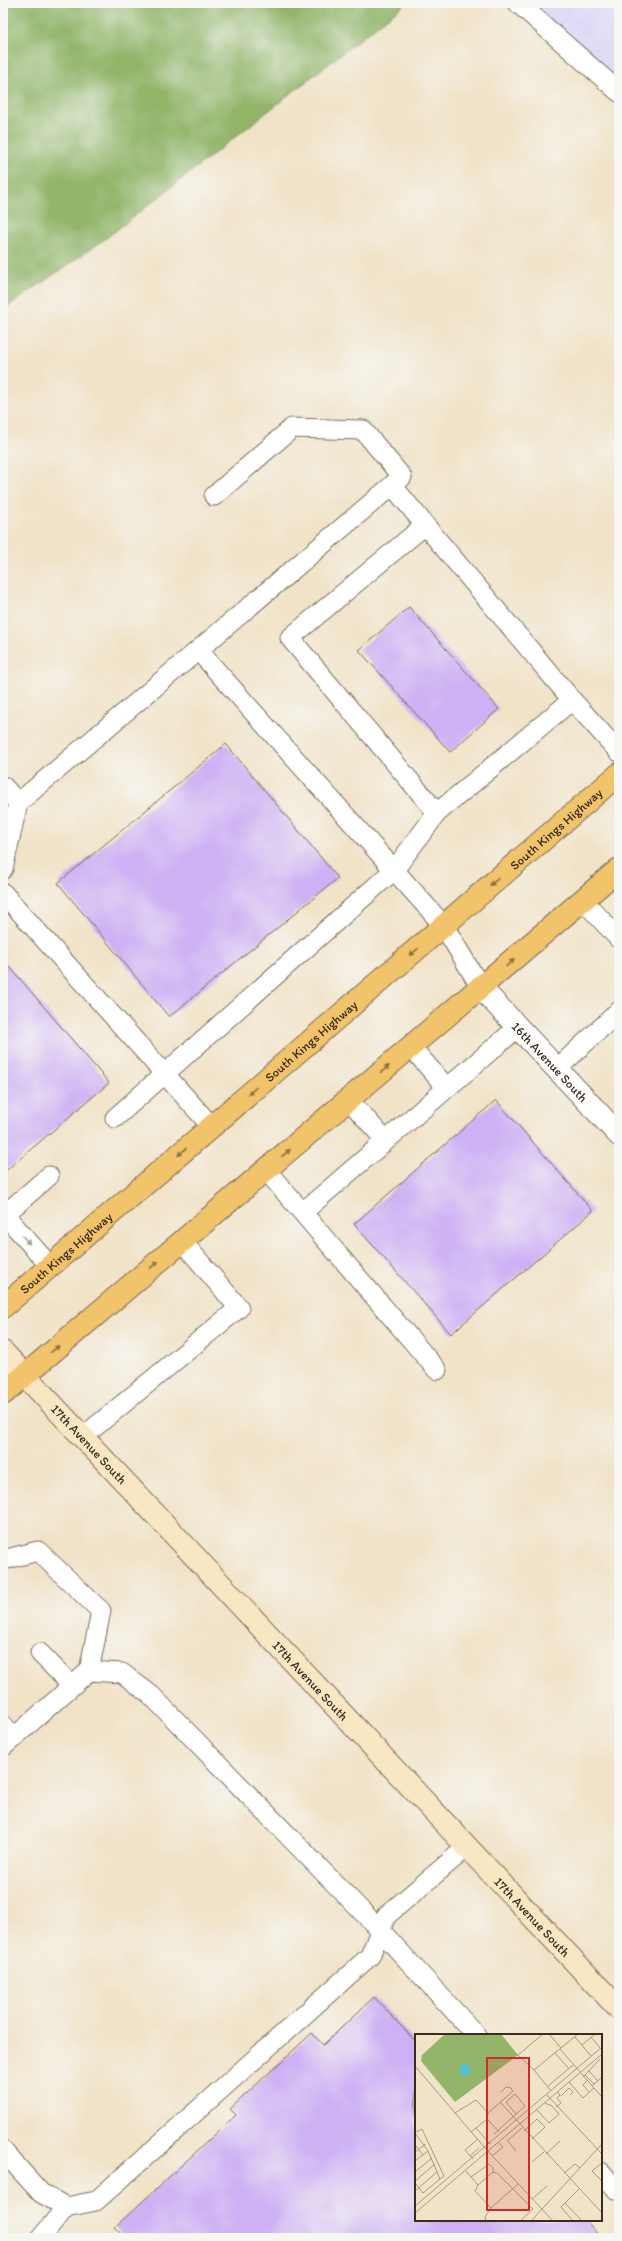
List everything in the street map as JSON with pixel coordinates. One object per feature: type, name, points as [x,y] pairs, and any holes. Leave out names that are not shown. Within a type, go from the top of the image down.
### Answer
[{"type":"main road","name":"South Kings Highway","points":[[3,1307],[619,774]]},
{"type":"main road","points":[[3,1394],[619,870]]},
{"type":"street","name":"16th Avenue South","points":[[481,988],[619,1135]]},
{"type":"street","name":"17th Avenue South","points":[[3,1352],[84,1436],[619,2009]]},
{"type":"lane","points":[[518,3],[619,92]]},
{"type":"lane","points":[[3,869],[18,803],[402,477],[362,430],[292,428],[214,496]]},
{"type":"lane","points":[[392,485],[572,700],[619,752]]},
{"type":"lane","points":[[425,525],[290,638],[437,813]]},
{"type":"lane","points":[[198,650],[444,926],[481,988]]},
{"type":"lane","points":[[115,1118],[394,870],[437,813],[572,700]]},
{"type":"lane","points":[[3,786],[18,803]]},
{"type":"lane","points":[[3,893],[212,1127]]},
{"type":"lane","points":[[583,900],[619,939]]},
{"type":"lane","points":[[557,1069],[619,1011]]},
{"type":"lane","points":[[303,1212],[517,1028]]},
{"type":"lane","points":[[411,1047],[447,1088]]},
{"type":"lane","points":[[349,1100],[386,1141]]},
{"type":"lane","points":[[266,1170],[437,1370]]},
{"type":"lane","points":[[49,1176],[4,1214],[50,1266]]},
{"type":"lane","points":[[84,1436],[239,1308],[182,1241]]},
{"type":"lane","points":[[3,1560],[38,1551],[100,1612],[89,1672],[7,1737]]},
{"type":"lane","points":[[40,1653],[72,1686]]},
{"type":"lane","points":[[89,1672],[122,1673],[151,1695],[380,1930],[475,2034]]},
{"type":"lane","points":[[41,2238],[66,2207],[96,2201],[102,2196],[370,1956],[386,1916],[467,1846]]},
{"type":"lane","points":[[3,2151],[41,2193],[66,2207]]},
{"type":"lane","points":[[602,2173],[616,2189],[619,2189]]},
{"type":"shaded area","points":[[518,3],[619,3],[619,92]]},
{"type":"green space","points":[[3,3],[406,3],[109,236],[3,310]]},
{"type":"building","points":[[409,607],[499,709],[450,752],[359,650]]},
{"type":"building","points":[[226,744],[338,878],[169,1017],[58,883]]},
{"type":"building","points":[[3,959],[109,1083],[3,1173]]},
{"type":"building","points":[[496,1100],[593,1211],[451,1334],[354,1224]]},
{"type":"building","points":[[374,1997],[415,2041],[415,2221],[586,2221],[602,2238],[126,2238],[115,2227],[236,2115],[230,2109],[312,2033],[323,2045]]}]
